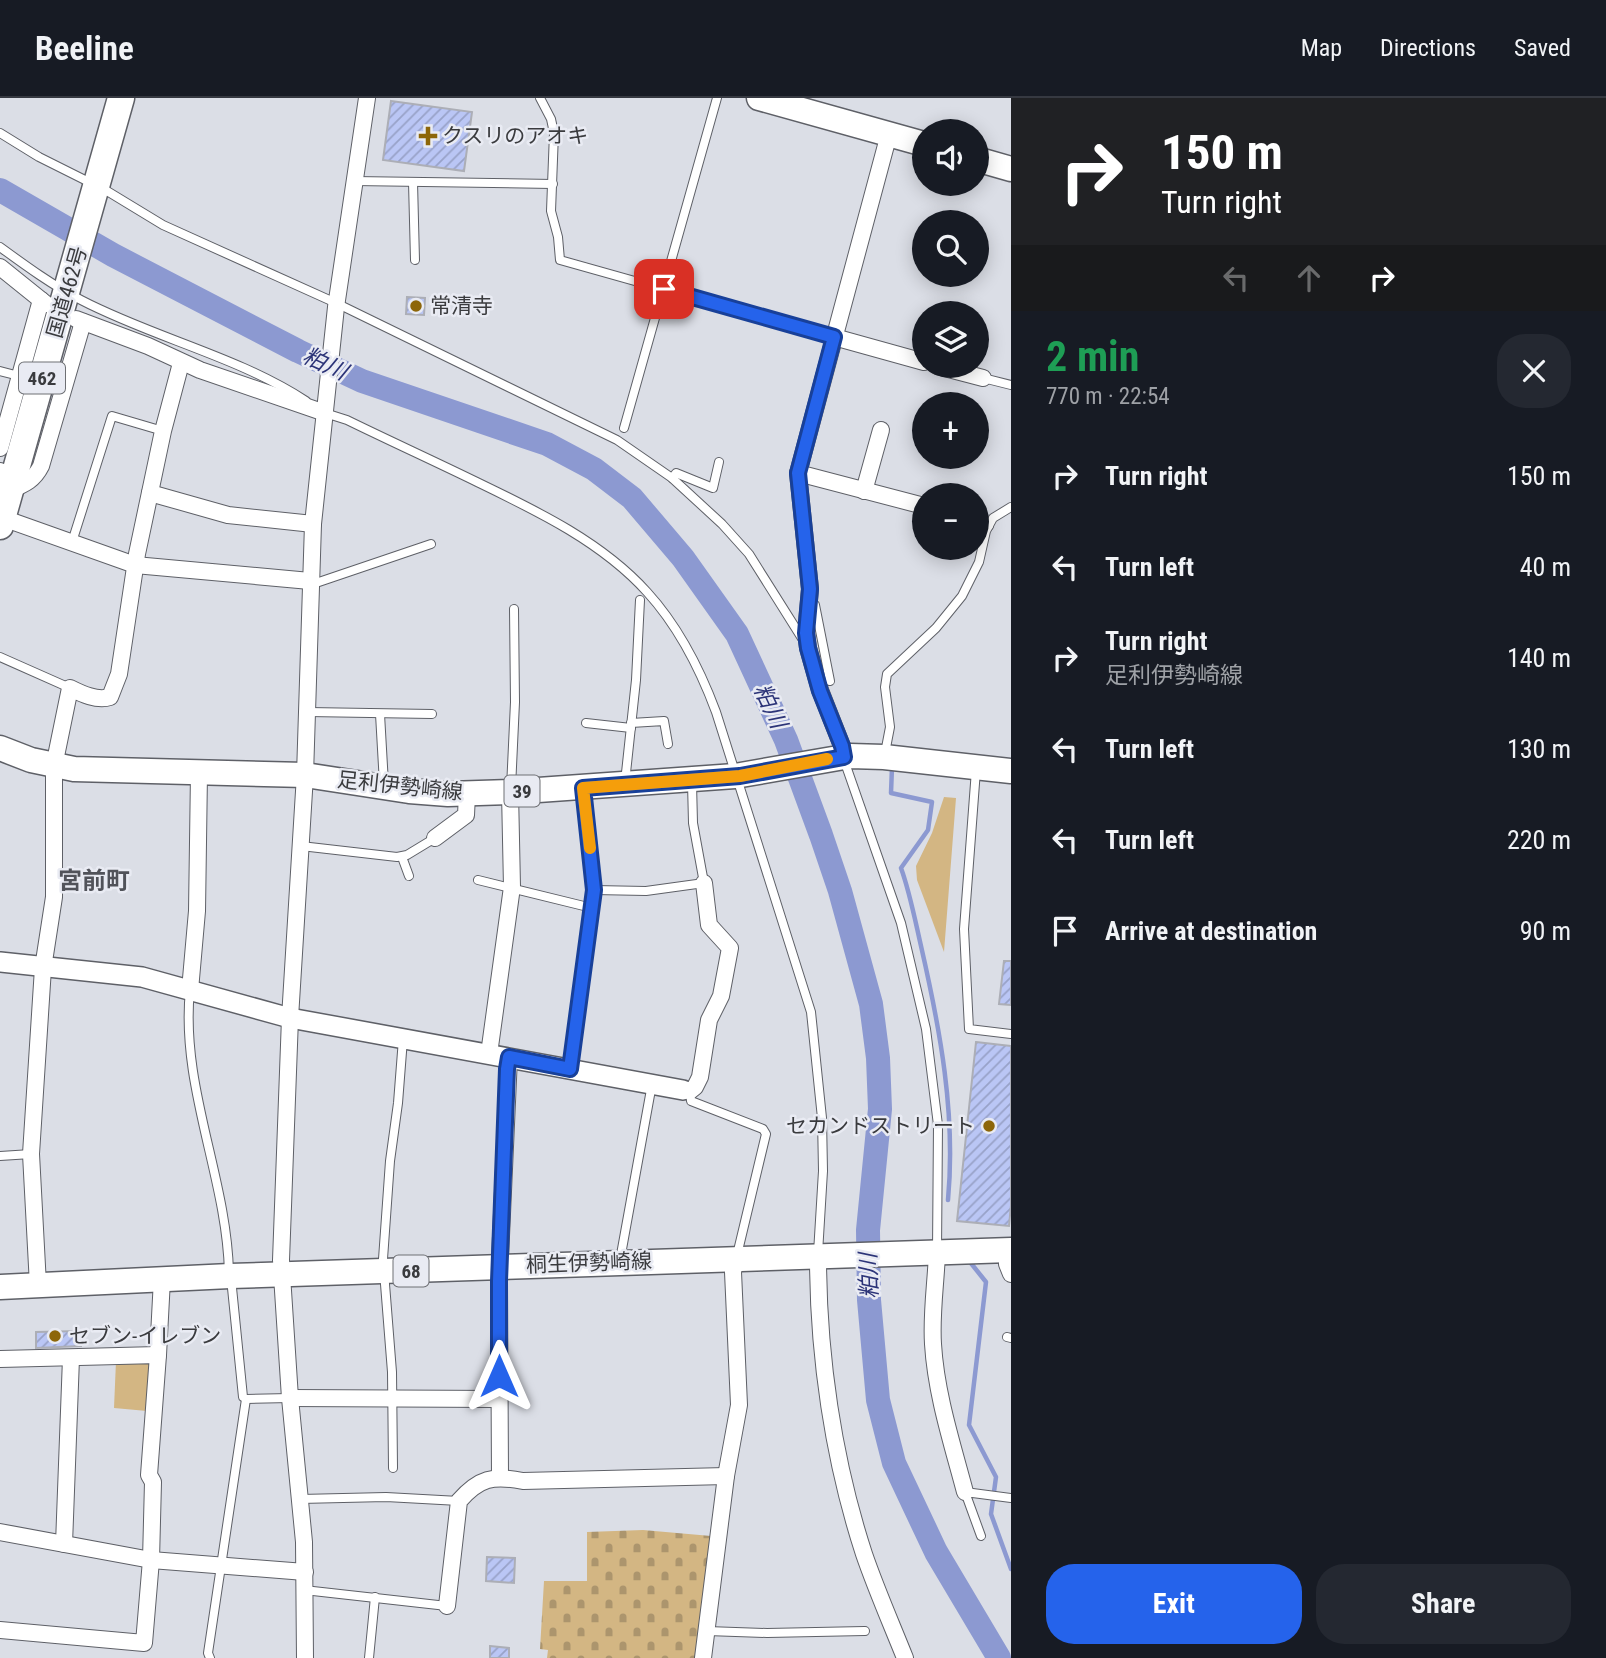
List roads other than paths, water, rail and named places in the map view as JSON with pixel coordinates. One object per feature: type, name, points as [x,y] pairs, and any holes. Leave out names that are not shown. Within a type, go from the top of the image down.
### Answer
[{"type":"highway","name":"国道462号","points":[[1,520],[6,480],[55,296],[96,187],[121,98]]},
{"type":"main road","points":[[759,98],[806,104],[912,141]]},
{"type":"main road","points":[[989,163],[1011,169]]},
{"type":"main road","name":"足利伊勢崎線","points":[[0,748],[54,766],[96,771],[305,775],[427,793],[467,794],[738,776],[841,757],[884,757],[1011,771]]},
{"type":"main road","name":"桐生伊勢崎線","points":[[0,1287],[820,1255],[934,1252],[1010,1258]]},
{"type":"street","points":[[305,1658],[304,1542],[290,1398],[282,1275],[290,1018],[308,712],[313,524],[336,305],[367,98]]},
{"type":"street","points":[[841,757],[842,746],[820,691],[808,648],[806,633],[810,589],[798,473],[889,134]]},
{"type":"street","points":[[0,267],[55,296],[19,376],[0,448]]},
{"type":"street","points":[[6,480],[29,482],[36,475],[47,446],[79,320],[148,346],[181,363],[324,410]]},
{"type":"street","points":[[834,337],[912,359]]},
{"type":"street","points":[[38,1285],[32,1154],[43,968],[54,897],[54,766],[70,688],[105,698],[110,697],[114,691],[123,655],[135,565],[163,431],[181,363]]},
{"type":"street","points":[[864,491],[881,430]]},
{"type":"street","points":[[798,473],[912,503]]},
{"type":"street","points":[[150,493],[228,515],[313,524]]},
{"type":"street","points":[[1,520],[135,565],[310,583]]},
{"type":"street","points":[[190,990],[197,911],[199,773]]},
{"type":"street","points":[[489,1054],[512,887],[510,792]]},
{"type":"street","points":[[435,838],[466,815],[467,794]]},
{"type":"street","points":[[0,962],[142,978],[290,1018],[686,1091],[698,1084],[709,1020],[721,996],[730,948],[709,925],[704,883]]},
{"type":"street","points":[[500,1477],[500,1267],[509,1057]]},
{"type":"street","points":[[934,1252],[934,1362],[965,1492]]},
{"type":"street","points":[[820,1255],[822,1332],[834,1431],[844,1482],[865,1555],[905,1658]]},
{"type":"street","points":[[703,1658],[726,1476],[739,1405],[733,1272],[736,1258]]},
{"type":"street","points":[[0,1630],[144,1650],[151,1560],[153,1482],[149,1475],[162,1279]]},
{"type":"street","points":[[0,1359],[158,1355]]},
{"type":"street","points":[[64,1544],[71,1358]]},
{"type":"street","points":[[290,1398],[499,1399]]},
{"type":"street","points":[[447,1606],[459,1502],[470,1489],[488,1479],[500,1477],[523,1481],[726,1476]]},
{"type":"street","points":[[0,1532],[151,1560],[305,1572]]},
{"type":"lane","points":[[540,98],[551,119],[554,133],[551,211],[558,237],[560,260],[834,337]]},
{"type":"lane","points":[[624,428],[717,98]]},
{"type":"lane","points":[[0,133],[38,157],[163,225],[617,440],[673,478],[705,506],[749,554],[808,648]]},
{"type":"lane","points":[[354,180],[553,184]]},
{"type":"lane","points":[[413,182],[415,260]]},
{"type":"lane","points":[[0,247],[55,296],[82,301],[265,378],[324,410],[470,479],[561,526],[626,572],[648,593],[688,648],[705,682],[738,776],[811,1012],[822,1131],[820,1255]]},
{"type":"lane","points":[[0,370],[19,376]]},
{"type":"lane","points":[[983,379],[1011,385]]},
{"type":"lane","points":[[72,543],[112,416],[163,431]]},
{"type":"lane","points":[[673,478],[676,473],[713,488],[719,462]]},
{"type":"lane","points":[[989,526],[993,518],[1011,507]]},
{"type":"lane","points":[[310,583],[431,544]]},
{"type":"lane","points":[[884,757],[890,727],[885,687],[887,674],[936,628],[962,596],[980,560]]},
{"type":"lane","points":[[810,589],[830,681]]},
{"type":"lane","points":[[625,785],[636,680],[640,600]]},
{"type":"lane","points":[[510,792],[515,702],[514,609]]},
{"type":"lane","points":[[0,657],[70,688]]},
{"type":"lane","points":[[308,712],[432,714]]},
{"type":"lane","points":[[380,714],[384,787]]},
{"type":"lane","points":[[586,723],[631,726],[664,721],[668,744]]},
{"type":"lane","points":[[841,757],[901,923],[926,1029],[938,1125],[934,1252]]},
{"type":"lane","points":[[976,767],[964,929],[969,1029],[1011,1034]]},
{"type":"lane","points":[[594,890],[646,891],[704,883],[693,823],[692,780]]},
{"type":"lane","points":[[570,1069],[594,890],[583,788]]},
{"type":"lane","points":[[300,846],[402,857],[435,838]]},
{"type":"lane","points":[[402,857],[409,876]]},
{"type":"lane","points":[[478,880],[592,908]]},
{"type":"lane","points":[[190,990],[187,1015],[191,1051],[225,1219],[243,1398],[246,1399],[209,1658]]},
{"type":"lane","points":[[393,1468],[392,1400],[383,1273],[390,1161],[403,1039]]},
{"type":"lane","points":[[620,1262],[652,1084]]},
{"type":"lane","points":[[686,1091],[691,1101],[763,1129],[766,1134],[736,1258]]},
{"type":"lane","points":[[0,1156],[32,1154]]},
{"type":"lane","points":[[246,1399],[290,1398]]},
{"type":"lane","points":[[981,1536],[965,1492],[1011,1498]]},
{"type":"lane","points":[[300,1499],[386,1497],[459,1502]]},
{"type":"lane","points":[[304,1590],[447,1606]]},
{"type":"lane","points":[[369,1658],[375,1597]]},
{"type":"lane","points":[[707,1631],[865,1631]]},
{"type":"waterway","name":"粕川","points":[[0,190],[113,255],[298,351],[362,381],[547,444],[594,469],[632,498],[683,558],[737,634],[786,740],[821,835],[840,891],[871,1004],[878,1058],[880,1109],[868,1230],[869,1300],[878,1400],[894,1463],[936,1552],[999,1658]]},
{"type":"waterway","points":[[892,767],[891,793],[932,802],[928,830],[901,868],[928,977],[945,1072],[950,1136],[948,1200]]},
{"type":"waterway","points":[[970,1262],[986,1282],[969,1425],[996,1477],[991,1514],[1011,1569]]},
{"type":"place","name":"クスリのアオキ","points":[[428,136]]},
{"type":"place","name":"常清寺","points":[[416,306]]},
{"type":"place","name":"セカンドストリート","points":[[989,1126]]},
{"type":"place","name":"セブン-イレブン","points":[[55,1336]]},
{"type":"district","name":"宮前町","points":[[94,881]]}]
